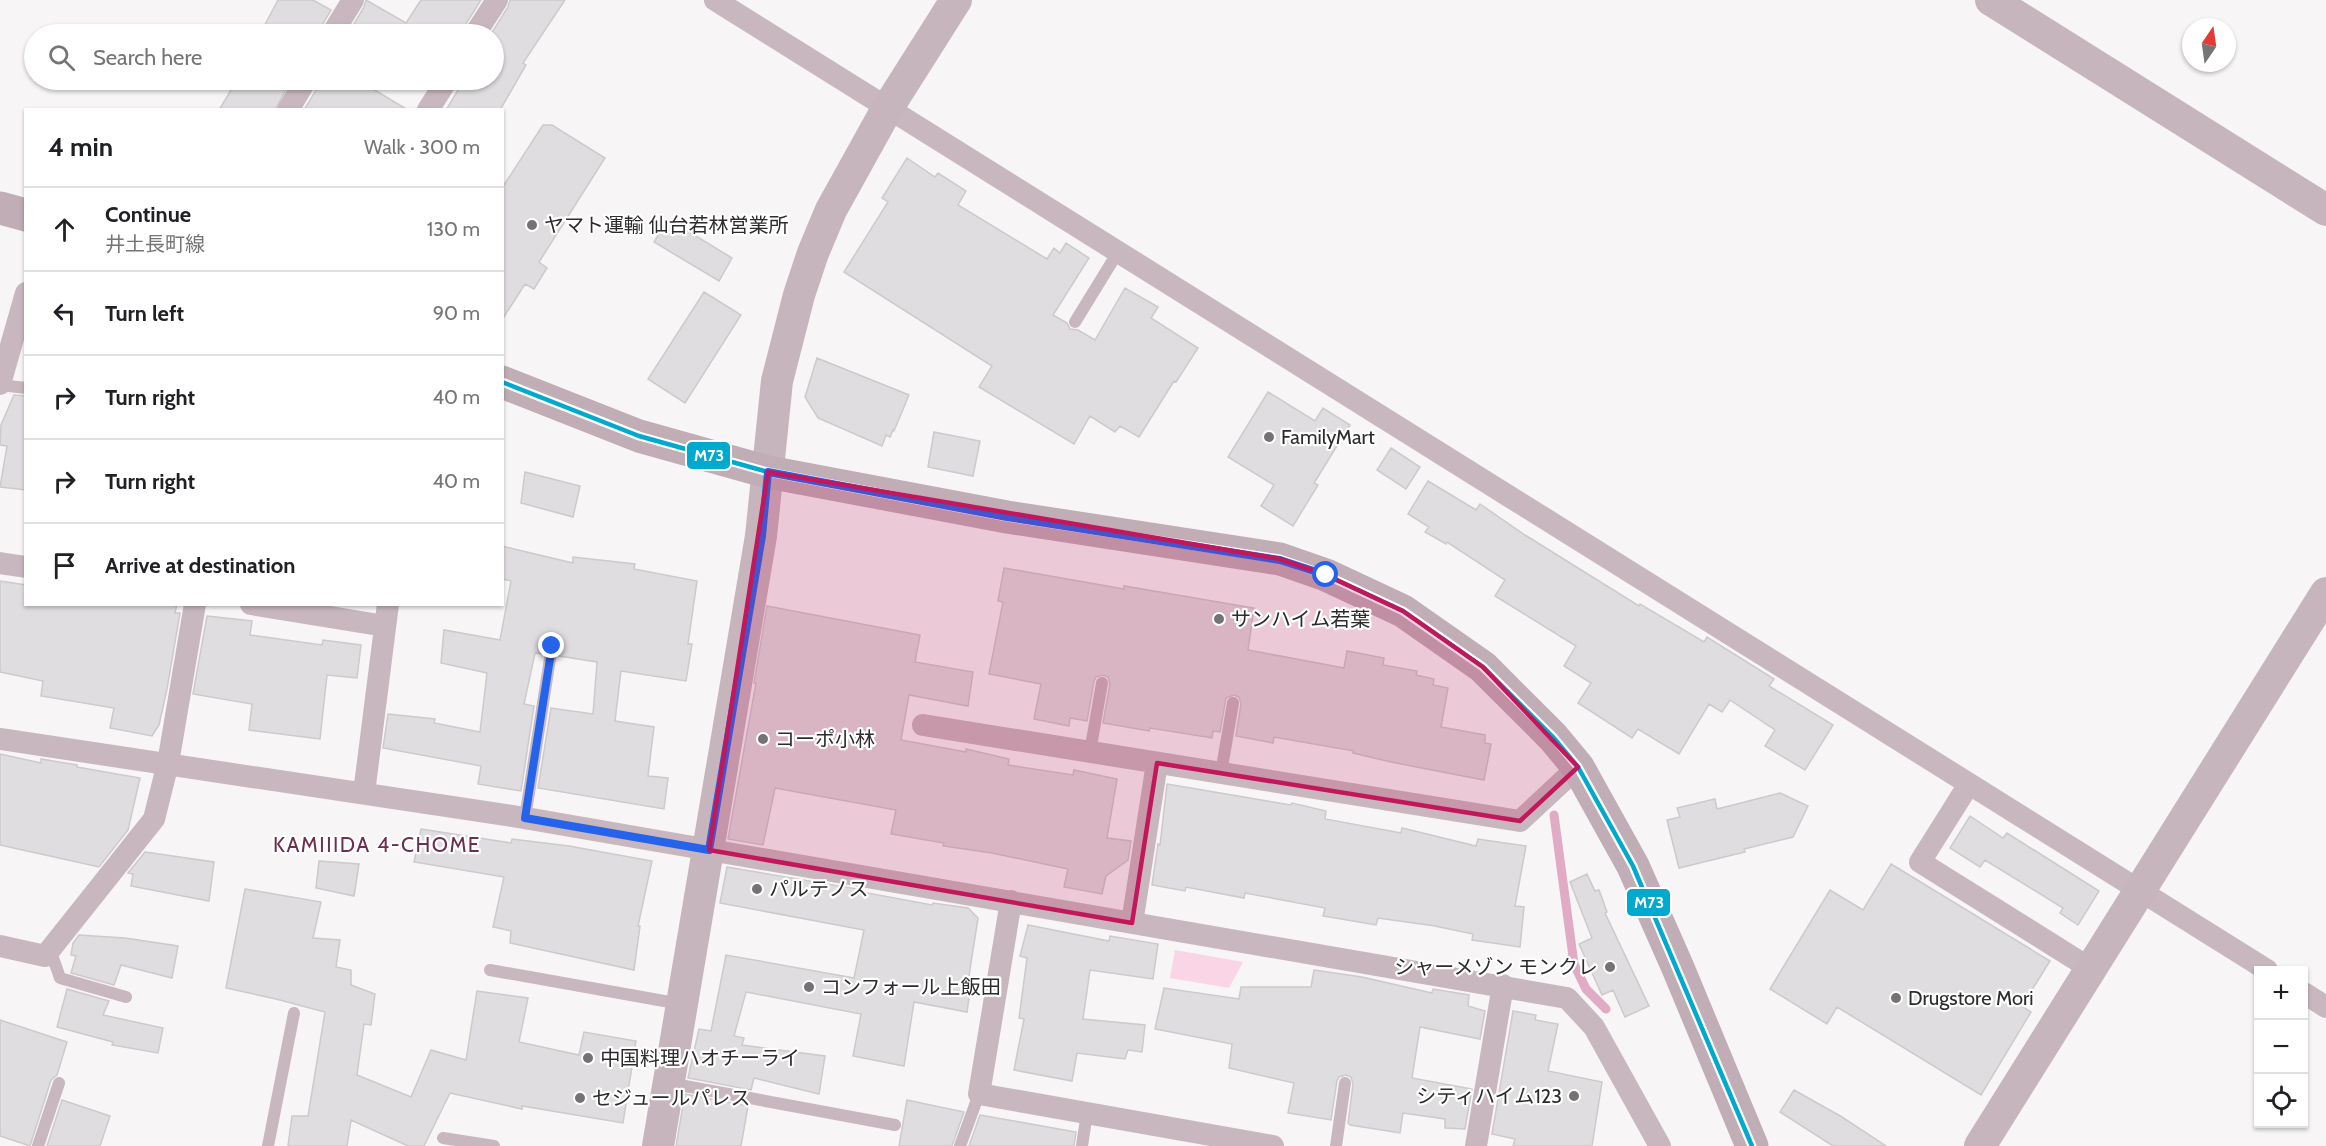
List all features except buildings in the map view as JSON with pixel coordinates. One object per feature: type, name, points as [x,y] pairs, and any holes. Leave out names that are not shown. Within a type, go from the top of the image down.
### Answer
[{"type":"main road","points":[[0,208],[24,214]]},
{"type":"main road","points":[[504,383],[639,436],[768,472],[1007,517],[1280,560],[1326,575],[1403,611],[1483,667],[1553,737],[1578,767],[1633,866],[1752,1146]]},
{"type":"street","points":[[338,24],[353,0]]},
{"type":"street","points":[[481,24],[497,0]]},
{"type":"street","points":[[715,0],[2261,966]]},
{"type":"street","points":[[658,1146],[762,536],[777,381],[799,295],[831,210],[887,109],[956,0]]},
{"type":"street","points":[[1991,0],[2326,210]]},
{"type":"street","points":[[289,108],[300,90]]},
{"type":"street","points":[[430,108],[441,90]]},
{"type":"street","points":[[0,385],[24,300]]},
{"type":"street","points":[[0,563],[24,567]]},
{"type":"street","points":[[1980,1146],[2326,593]]},
{"type":"street","points":[[0,946],[45,956],[154,819],[168,764],[195,606]]},
{"type":"street","points":[[276,606],[387,615],[364,793]]},
{"type":"street","points":[[923,725],[1520,821],[1578,767]]},
{"type":"street","points":[[0,739],[525,818],[1503,985],[1567,998],[1594,1028],[1660,1146]]},
{"type":"street","points":[[1132,923],[1157,763]]},
{"type":"street","points":[[1969,784],[1920,862],[2091,969]]},
{"type":"street","points":[[1011,901],[979,1094],[1087,1113],[1213,1141],[1273,1146]]},
{"type":"street","points":[[1476,1146],[1503,985]]},
{"type":"street","points":[[2308,996],[2326,1008]]},
{"type":"lane","points":[[1075,322],[1118,252]]},
{"type":"lane","points":[[0,385],[24,388]]},
{"type":"lane","points":[[525,818],[552,646]]},
{"type":"lane","points":[[1090,752],[1102,683]]},
{"type":"lane","points":[[1221,773],[1233,703]]},
{"type":"lane","points":[[50,949],[60,978],[126,997]]},
{"type":"lane","points":[[490,969],[682,1004]]},
{"type":"lane","points":[[268,1146],[294,1013]]},
{"type":"lane","points":[[38,1146],[59,1083]]},
{"type":"lane","points":[[669,1083],[895,1125]]},
{"type":"lane","points":[[1336,1146],[1345,1083]]},
{"type":"lane","points":[[960,1146],[979,1094]]},
{"type":"lane","points":[[1082,1146],[1087,1113]]},
{"type":"lane","points":[[443,1138],[494,1146]]},
{"type":"highlighted area","points":[[768,472],[1280,559],[1326,575],[1403,611],[1483,667],[1578,767],[1520,821],[1157,763],[1132,923],[709,850]]},
{"type":"shaded area","points":[[1175,950],[1243,962],[1229,988],[1170,978]]},
{"type":"waterway","points":[[1554,815],[1574,964],[1586,989],[1606,1009]]},
{"type":"transit line","name":"M73","points":[[504,383],[639,436],[768,472],[1007,517],[1280,559],[1326,575],[1403,611],[1483,667],[1553,737],[1578,767],[1633,866],[1752,1146]]},
{"type":"place","name":"ヤマト運輸 仙台若林営業所","points":[[532,225]]},
{"type":"place","name":"FamilyMart","points":[[1269,437]]},
{"type":"place","name":"サンハイム若葉","points":[[1219,619]]},
{"type":"place","name":"コーポ小林","points":[[763,739]]},
{"type":"place","name":"パルテノス","points":[[757,889]]},
{"type":"place","name":"シャーメゾン モンクレ","points":[[1610,967]]},
{"type":"place","name":"コンフォール上飯田","points":[[809,987]]},
{"type":"place","name":"Drugstore Mori","points":[[1896,998]]},
{"type":"place","name":"中国料理ハオチーライ","points":[[588,1058]]},
{"type":"place","name":"シティハイム123","points":[[1574,1096]]},
{"type":"place","name":"セジュールパレス","points":[[580,1098]]},
{"type":"district","name":"KAMIIIDA 4-CHOME","points":[[377,844]]},
{"type":"route","points":[[552,646],[525,818],[709,850],[762,536],[768,472],[1007,517],[1280,560],[1326,575]]}]
